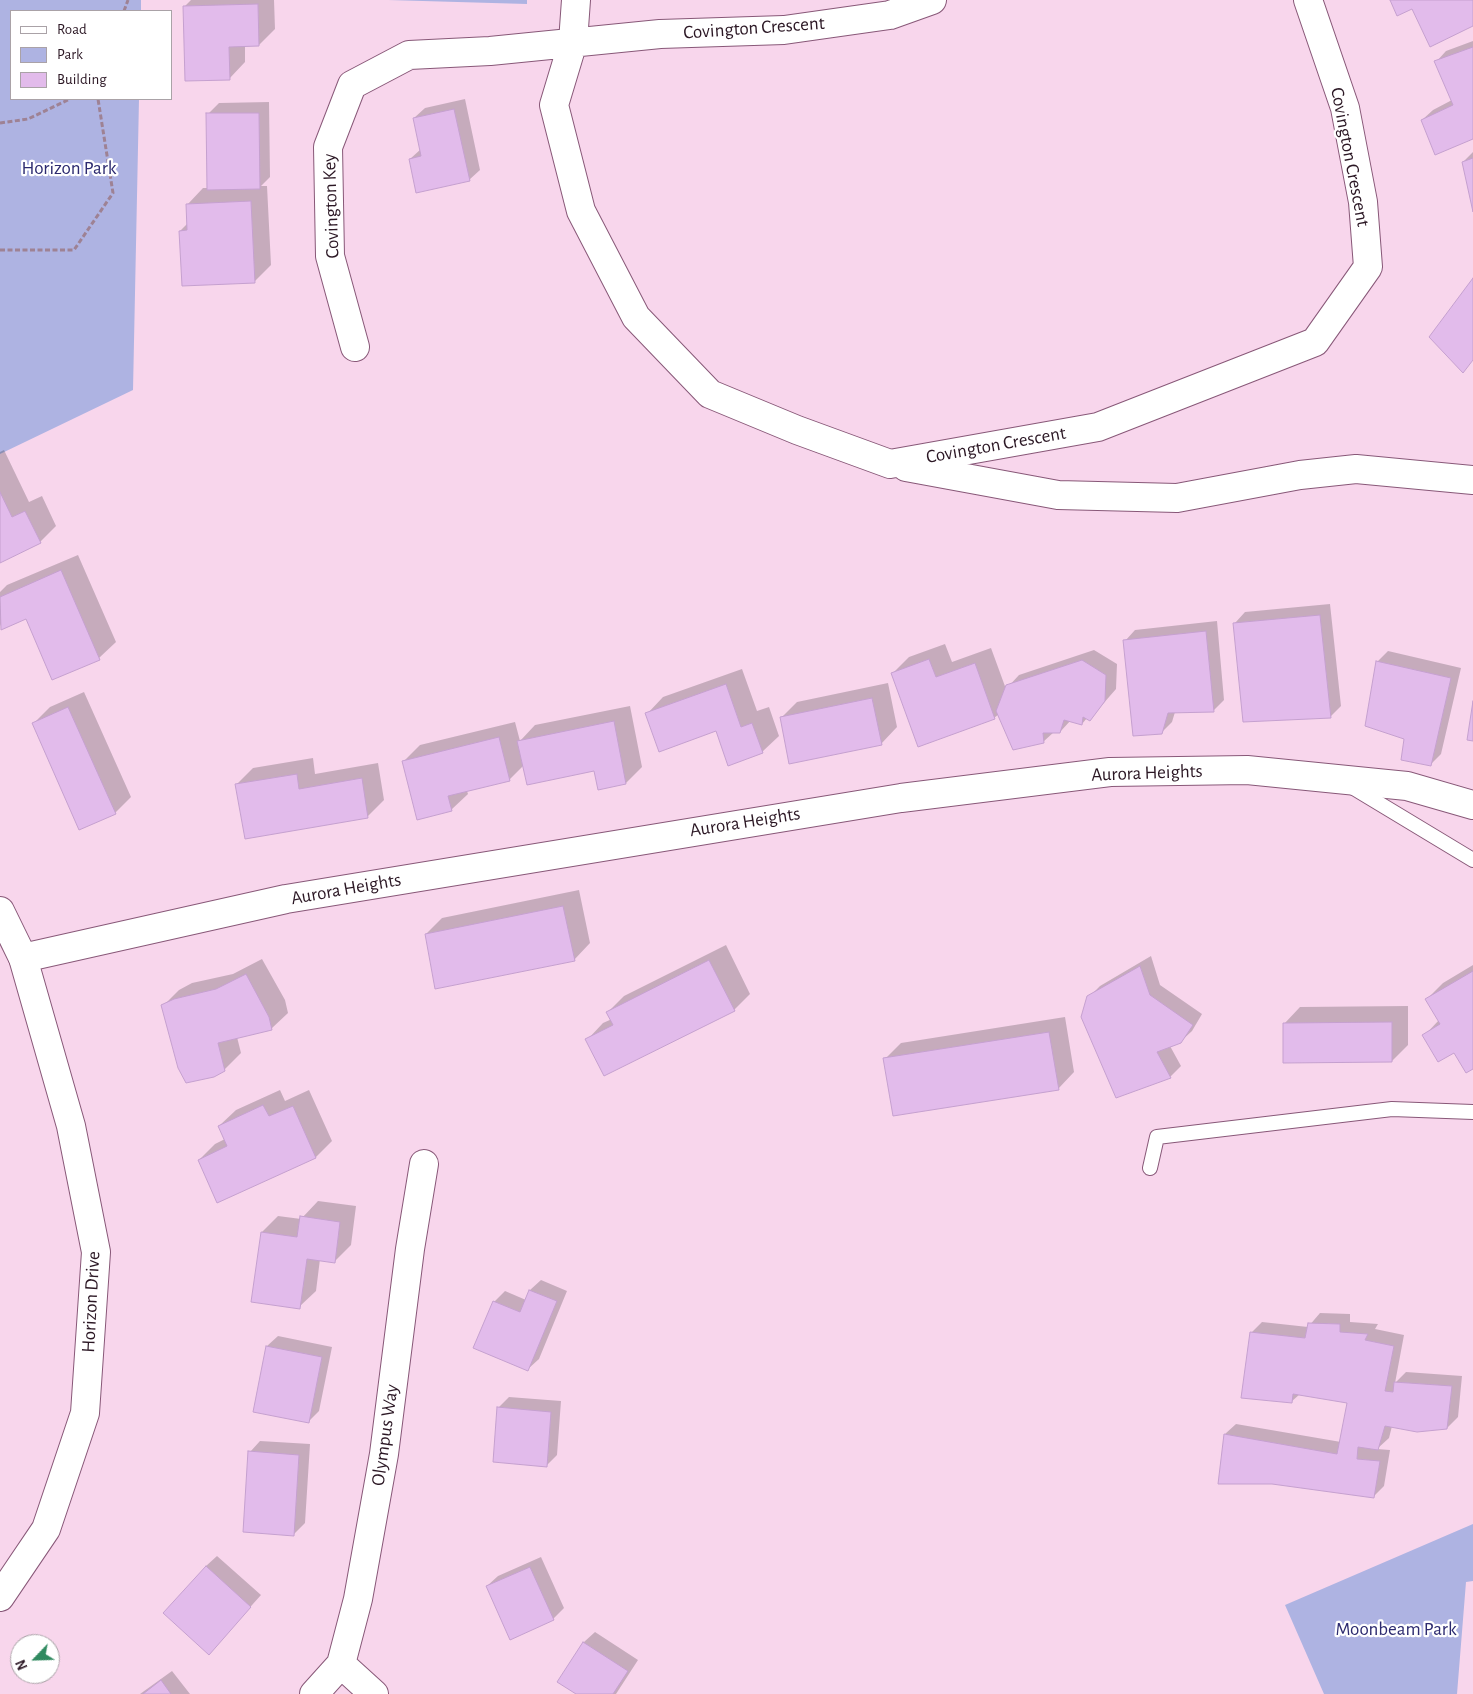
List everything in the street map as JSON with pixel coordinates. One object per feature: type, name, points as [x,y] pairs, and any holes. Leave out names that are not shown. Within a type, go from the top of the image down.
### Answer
[{"type":"street","points":[[576,0],[573,42],[554,105],[581,211],[636,317],[710,394],[797,430],[890,464],[1058,496],[1177,498],[1300,475],[1356,469],[1473,480]]},
{"type":"street","name":"Covington Crescent","points":[[573,42],[660,34],[784,30],[890,14],[932,0]]},
{"type":"street","name":"Covington Crescent","points":[[890,464],[1098,427],[1315,342],[1368,267],[1363,202],[1344,108],[1308,0]]},
{"type":"street","name":"Covington Key","points":[[355,347],[330,256],[328,146],[352,85],[409,55],[490,51],[573,42]]},
{"type":"street","name":"Aurora Heights","points":[[23,958],[286,899],[901,798],[1110,772],[1247,770],[1407,786],[1473,805]]},
{"type":"street","name":"Horizon Drive","points":[[0,910],[23,958],[71,1126],[96,1252],[85,1413],[46,1529],[0,1597]]},
{"type":"street","name":"Olympus Way","points":[[314,1694],[341,1664],[358,1599],[384,1454],[410,1249],[424,1164]]},
{"type":"street","points":[[341,1664],[374,1694]]},
{"type":"lane","points":[[1339,779],[1473,860]]},
{"type":"lane","points":[[1150,1168],[1157,1137],[1392,1109],[1473,1112]]},
{"type":"path","points":[[0,123],[28,119],[68,100]]},
{"type":"path","points":[[0,250],[74,250],[114,193],[98,100]]},
{"type":"green space","name":"Horizon Park","points":[[0,0],[141,0],[141,10],[10,10],[10,100],[139,100],[133,390],[0,454]]},
{"type":"green space","points":[[388,0],[527,0],[527,4]]},
{"type":"green space","name":"Moonbeam Park","points":[[1473,1524],[1473,1581],[1466,1582],[1457,1694],[1324,1694],[1285,1605]]},
{"type":"building","points":[[1390,0],[1473,0],[1473,26],[1430,47],[1412,9],[1397,16]]},
{"type":"building","points":[[258,4],[259,46],[229,47],[230,80],[185,81],[183,6]]},
{"type":"building","points":[[1473,47],[1473,139],[1435,155],[1421,120],[1453,105],[1434,61]]},
{"type":"building","points":[[454,109],[470,181],[416,193],[409,159],[421,156],[413,118]]},
{"type":"building","points":[[206,113],[259,113],[260,189],[207,190]]},
{"type":"building","points":[[1473,158],[1473,212],[1462,162]]},
{"type":"building","points":[[251,201],[255,283],[182,286],[179,231],[187,230],[186,204]]},
{"type":"building","points":[[1473,278],[1473,360],[1463,373],[1429,337]]},
{"type":"building","points":[[0,492],[12,517],[25,511],[41,543],[0,563]]},
{"type":"building","points":[[61,570],[100,660],[52,680],[26,619],[1,630],[0,597]]},
{"type":"building","points":[[1320,615],[1331,718],[1243,722],[1233,623]]},
{"type":"building","points":[[1206,631],[1214,712],[1168,713],[1162,734],[1133,736],[1123,640]]},
{"type":"building","points":[[929,659],[936,677],[975,663],[995,719],[918,747],[891,673]]},
{"type":"building","points":[[1082,660],[1106,675],[1105,701],[1090,721],[1083,717],[1082,725],[1064,720],[1060,733],[1043,733],[1044,743],[1013,750],[996,711],[1006,685]]},
{"type":"building","points":[[1376,661],[1451,678],[1431,766],[1401,760],[1404,739],[1365,726]]},
{"type":"building","points":[[726,684],[741,727],[752,723],[763,753],[728,766],[716,731],[659,752],[645,713]]},
{"type":"building","points":[[872,698],[882,745],[789,764],[780,717]]},
{"type":"building","points":[[1473,701],[1473,741],[1467,740]]},
{"type":"building","points":[[68,707],[116,814],[79,830],[32,723]]},
{"type":"building","points":[[614,721],[626,784],[598,790],[594,771],[527,785],[517,741]]},
{"type":"building","points":[[499,737],[510,781],[448,796],[452,811],[417,820],[402,761]]},
{"type":"building","points":[[297,774],[299,789],[362,778],[368,818],[245,839],[235,784]]},
{"type":"building","points":[[563,906],[575,961],[435,989],[425,934]]},
{"type":"building","points":[[709,960],[735,1011],[604,1076],[585,1039],[613,1025],[606,1012]]},
{"type":"building","points":[[1140,966],[1150,995],[1193,1025],[1181,1043],[1157,1052],[1171,1078],[1116,1098],[1081,1017],[1087,996]]},
{"type":"building","points":[[1473,971],[1473,1069],[1466,1073],[1454,1053],[1438,1062],[1422,1035],[1440,1024],[1425,999]]},
{"type":"building","points":[[246,974],[269,1017],[272,1030],[218,1043],[225,1071],[214,1077],[186,1083],[178,1068],[161,1005],[174,999],[216,989]]},
{"type":"building","points":[[1392,1022],[1392,1062],[1283,1063],[1283,1023]]},
{"type":"building","points":[[1049,1032],[1059,1090],[893,1116],[883,1058]]},
{"type":"building","points":[[263,1105],[269,1116],[293,1106],[316,1158],[217,1203],[198,1160],[227,1146],[218,1126]]},
{"type":"building","points":[[300,1216],[340,1222],[335,1263],[307,1259],[300,1309],[251,1302],[261,1232],[297,1237]]},
{"type":"building","points":[[529,1290],[557,1301],[528,1371],[473,1348],[493,1301],[520,1312]]},
{"type":"building","points":[[1308,1323],[1340,1324],[1340,1332],[1368,1334],[1365,1340],[1394,1346],[1385,1391],[1393,1392],[1394,1382],[1452,1386],[1447,1429],[1417,1432],[1385,1426],[1378,1450],[1358,1447],[1357,1459],[1380,1461],[1374,1498],[1272,1484],[1218,1484],[1224,1434],[1337,1454],[1347,1403],[1293,1394],[1292,1403],[1241,1398],[1250,1332],[1305,1338]]},
{"type":"building","points":[[266,1346],[322,1357],[309,1423],[253,1412]]},
{"type":"building","points":[[497,1407],[551,1412],[547,1467],[493,1462]]},
{"type":"building","points":[[248,1451],[299,1455],[294,1536],[243,1532]]},
{"type":"building","points":[[206,1566],[251,1607],[209,1655],[163,1613]]},
{"type":"building","points":[[530,1567],[554,1620],[510,1640],[486,1586]]},
{"type":"building","points":[[583,1642],[628,1671],[613,1694],[576,1694],[557,1682]]},
{"type":"building","points":[[161,1680],[171,1694],[143,1694]]}]
